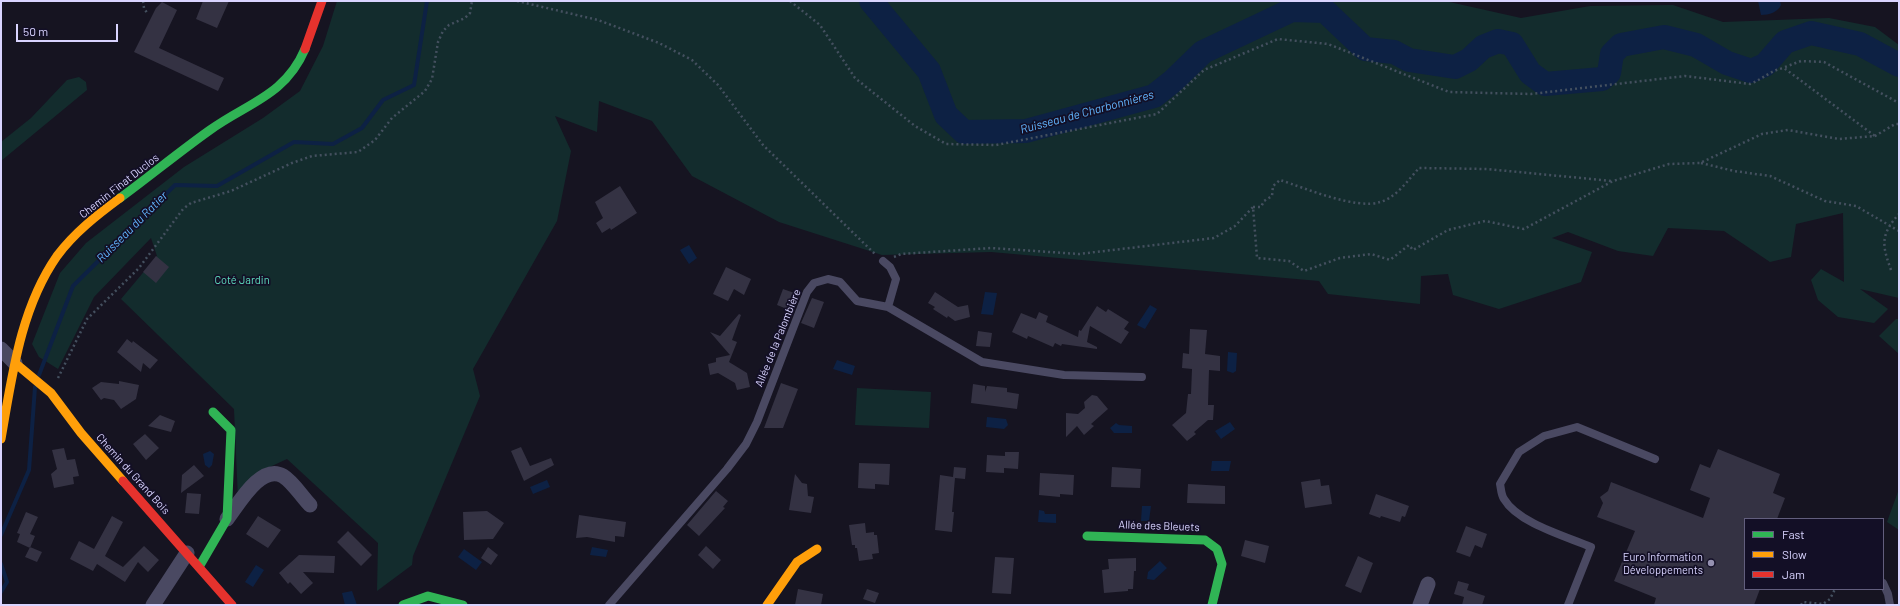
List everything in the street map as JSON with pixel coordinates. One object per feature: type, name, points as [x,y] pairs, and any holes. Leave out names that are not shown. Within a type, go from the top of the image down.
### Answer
[{"type":"street","name":"Chemin Finat Duclos","points":[[1,438],[15,363],[36,297],[48,270],[67,244],[97,216],[216,125],[270,94],[288,80],[299,64],[322,1]]},
{"type":"street","points":[[1,349],[15,363]]},
{"type":"street","name":"Chemin du Grand Bois","points":[[15,363],[51,393],[81,433],[232,605]]},
{"type":"street","points":[[213,412],[231,430],[227,520]]},
{"type":"street","points":[[199,567],[227,520],[258,479],[266,475],[276,473],[284,476],[310,506]]},
{"type":"street","name":"Allée des Bleuets","points":[[1087,536],[1205,540],[1217,549],[1222,564],[1212,605]]},
{"type":"street","points":[[767,605],[797,562],[817,549]]},
{"type":"street","points":[[153,605],[187,554]]},
{"type":"street","points":[[1420,605],[1428,584]]},
{"type":"street","points":[[403,605],[428,596],[462,605]]},
{"type":"lane","points":[[883,261],[890,267],[896,279],[888,308]]},
{"type":"lane","name":"Allée de la Palombière","points":[[609,605],[727,469],[746,444],[757,422],[807,292],[814,283],[828,279],[840,282],[857,301],[888,308],[982,362],[1064,376],[1142,377]]},
{"type":"lane","points":[[1568,605],[1591,547],[1524,518],[1512,509],[1503,498],[1500,484],[1504,475],[1519,452],[1544,436],[1577,427],[1655,459]]},
{"type":"lane","points":[[1884,585],[1888,594],[1890,605]]},
{"type":"path","points":[[143,1],[144,8],[147,13]]},
{"type":"path","points":[[51,393],[87,319],[139,268],[183,209],[191,203],[231,191],[292,163],[312,156],[358,152],[375,140],[392,118],[425,91],[432,79],[438,42],[443,31],[449,24],[465,18],[470,13],[472,1]]},
{"type":"path","points":[[517,1],[598,20],[659,43],[692,60],[718,85],[763,145],[883,261],[901,254],[991,248],[1079,254],[1214,238],[1235,226],[1253,207],[1261,206],[1264,201],[1272,196],[1272,186],[1280,180],[1356,204],[1381,202],[1393,195],[1419,168],[1487,169],[1613,181]]},
{"type":"path","points":[[790,1],[820,25],[856,78],[915,126],[946,144],[996,145],[1157,114],[1204,70],[1278,39],[1328,44],[1449,92],[1530,94],[1685,76],[1750,84],[1759,81],[1773,70],[1784,68],[1801,61],[1824,62],[1899,103]]},
{"type":"path","points":[[1784,68],[1875,136]]},
{"type":"path","points":[[1700,163],[1762,134],[1788,130],[1839,139],[1875,136],[1895,124],[1899,124]]},
{"type":"path","points":[[1253,207],[1257,258],[1289,261],[1304,271],[1340,258],[1371,254],[1390,260],[1409,245],[1413,250],[1448,230],[1484,220],[1524,229],[1613,181],[1669,164],[1700,163],[1734,172],[1770,176],[1825,201],[1856,206],[1899,231]]},
{"type":"path","points":[[1891,270],[1884,249],[1888,225],[1899,214]]},
{"type":"path","points":[[1801,605],[1803,602],[1823,604],[1830,599],[1834,590]]},
{"type":"green space","name":"Coté Jardin","points":[[337,1],[1445,1],[1521,18],[1590,6],[1673,5],[1723,22],[1829,18],[1875,27],[1899,45],[1899,298],[1860,289],[1888,309],[1874,323],[1838,317],[1818,300],[1811,280],[1821,269],[1844,282],[1843,213],[1796,224],[1791,257],[1770,262],[1724,231],[1668,228],[1653,256],[1618,251],[1568,232],[1552,238],[1592,252],[1581,282],[1499,309],[1453,295],[1448,274],[1421,276],[1420,304],[1328,294],[1319,281],[991,252],[882,255],[779,222],[692,176],[652,121],[599,101],[597,132],[555,116],[571,151],[557,221],[473,369],[480,396],[413,556],[412,565],[377,591],[378,543],[287,459],[261,471],[238,499],[234,409],[121,299],[157,256],[151,238],[94,297],[58,369],[39,357],[32,344],[60,273],[86,243],[184,167],[263,118],[300,91],[323,46]]},
{"type":"green space","points":[[79,77],[86,82],[87,90],[1,161],[1,142],[31,118],[67,80]]},
{"type":"green space","points":[[1896,319],[1899,319],[1899,354],[1879,336]]},
{"type":"green space","points":[[857,388],[931,392],[929,428],[855,425]]},
{"type":"green space","points":[[1899,489],[1899,530],[1887,522]]},
{"type":"water","points":[[1758,1],[1780,1],[1781,5],[1778,10],[1773,13],[1761,15]]},
{"type":"water","points":[[689,245],[697,258],[689,264],[680,250]]},
{"type":"water","points":[[985,292],[997,293],[993,315],[981,314]]},
{"type":"water","points":[[1150,305],[1157,309],[1145,329],[1137,325]]},
{"type":"water","points":[[1228,352],[1237,353],[1236,371],[1233,373],[1227,371]]},
{"type":"water","points":[[837,360],[855,366],[852,375],[833,369]]},
{"type":"water","points":[[987,417],[1006,419],[1008,425],[1004,429],[986,427]]},
{"type":"water","points":[[1230,422],[1235,429],[1221,439],[1215,431]]},
{"type":"water","points":[[1116,423],[1119,425],[1132,426],[1132,433],[1114,433],[1110,428]]},
{"type":"water","points":[[210,451],[214,454],[212,465],[209,468],[205,465],[203,454]]},
{"type":"water","points":[[1212,461],[1231,461],[1229,471],[1211,471]]},
{"type":"water","points":[[547,480],[550,487],[533,494],[530,487]]},
{"type":"water","points":[[1142,506],[1151,506],[1149,521],[1141,521]]},
{"type":"water","points":[[1039,510],[1044,511],[1045,514],[1056,514],[1056,523],[1038,522]]},
{"type":"water","points":[[592,547],[608,550],[606,557],[590,555]]},
{"type":"water","points":[[464,549],[482,562],[476,570],[458,557]]},
{"type":"water","points":[[1160,561],[1167,568],[1154,580],[1147,579],[1148,572]]},
{"type":"water","points":[[256,565],[264,570],[253,587],[245,582]]},
{"type":"water","points":[[352,591],[357,605],[345,605],[342,593]]},
{"type":"building","points":[[203,1],[229,1],[217,28],[196,19]]},
{"type":"building","points":[[162,2],[177,10],[159,48],[224,78],[218,91],[134,52],[156,8]]},
{"type":"building","points":[[620,186],[637,213],[611,230],[610,228],[602,233],[596,223],[603,218],[595,202]]},
{"type":"building","points":[[156,256],[169,267],[156,283],[143,272]]},
{"type":"building","points":[[726,267],[751,279],[744,295],[734,289],[728,301],[713,294]]},
{"type":"building","points":[[783,289],[800,295],[791,319],[784,317],[787,309],[777,305]]},
{"type":"building","points":[[935,292],[958,307],[968,305],[970,317],[955,321],[933,309],[935,307],[928,303]]},
{"type":"building","points":[[812,298],[824,302],[814,328],[801,323]]},
{"type":"building","points":[[1097,306],[1106,312],[1108,309],[1129,322],[1124,329],[1129,332],[1121,344],[1090,326],[1087,342],[1097,347],[1097,349],[1062,344],[1061,346],[1055,343],[1053,347],[1028,336],[1027,339],[1012,332],[1021,313],[1036,319],[1039,312],[1048,316],[1046,322],[1078,337],[1079,330],[1081,331]]},
{"type":"building","points":[[739,314],[741,315],[732,340],[737,342],[729,362],[747,373],[750,387],[737,390],[735,383],[718,373],[710,375],[708,364],[716,362],[716,358],[730,355],[710,332],[720,336]]},
{"type":"building","points":[[1190,329],[1207,330],[1205,354],[1220,356],[1220,371],[1209,370],[1208,405],[1214,405],[1213,420],[1208,420],[1194,432],[1196,434],[1187,441],[1172,425],[1186,413],[1188,394],[1191,394],[1192,369],[1182,368],[1183,353],[1189,354]]},
{"type":"building","points":[[978,331],[992,333],[990,347],[976,346]]},
{"type":"building","points":[[127,339],[132,343],[133,341],[158,360],[150,369],[143,363],[141,372],[117,352]]},
{"type":"building","points":[[119,381],[139,385],[136,399],[121,409],[114,400],[104,398],[101,400],[92,388],[101,382],[119,384]]},
{"type":"building","points":[[781,383],[798,389],[783,428],[764,428]]},
{"type":"building","points":[[973,384],[985,386],[985,392],[987,386],[1007,388],[1007,392],[1019,394],[1017,409],[971,403]]},
{"type":"building","points":[[1092,395],[1097,396],[1108,409],[1091,424],[1094,426],[1084,435],[1077,426],[1066,437],[1066,413],[1078,414],[1085,408],[1084,402]]},
{"type":"building","points":[[160,415],[175,421],[171,432],[148,426]]},
{"type":"building","points":[[145,434],[159,448],[146,460],[133,444]]},
{"type":"building","points":[[521,447],[530,466],[551,458],[554,465],[524,481],[511,451]]},
{"type":"building","points":[[64,448],[67,460],[75,459],[79,476],[73,477],[74,484],[54,488],[51,474],[57,469],[52,450]]},
{"type":"building","points":[[1718,449],[1780,474],[1773,493],[1785,498],[1777,518],[1744,518],[1744,590],[1760,590],[1754,605],[1654,605],[1656,598],[1614,581],[1635,531],[1597,517],[1603,503],[1600,497],[1608,491],[1611,482],[1703,518],[1710,498],[1690,490],[1700,464],[1710,468]]},
{"type":"building","points":[[1005,452],[1019,452],[1018,469],[1004,468],[1004,473],[986,472],[987,455],[1005,456]]},
{"type":"building","points":[[859,463],[890,464],[889,485],[875,484],[875,489],[858,488]]},
{"type":"building","points":[[194,465],[204,476],[181,493],[182,475]]},
{"type":"building","points":[[954,467],[966,468],[965,479],[955,478],[952,532],[935,530],[940,475],[953,477]]},
{"type":"building","points":[[1112,467],[1141,469],[1140,488],[1111,487]]},
{"type":"building","points":[[1040,473],[1074,475],[1073,495],[1060,494],[1060,497],[1039,495]]},
{"type":"building","points":[[795,474],[802,483],[807,484],[808,496],[814,497],[811,513],[789,510]]},
{"type":"building","points":[[1320,479],[1321,486],[1329,485],[1332,504],[1305,508],[1301,482]]},
{"type":"building","points":[[1188,484],[1225,486],[1225,504],[1187,503]]},
{"type":"building","points":[[716,491],[728,501],[723,507],[725,508],[699,536],[687,525]]},
{"type":"building","points":[[187,493],[201,494],[199,514],[185,513]]},
{"type":"building","points":[[1376,494],[1409,506],[1405,517],[1402,516],[1400,522],[1369,514]]},
{"type":"building","points":[[487,511],[504,523],[493,539],[464,540],[463,512]]},
{"type":"building","points":[[26,512],[38,517],[30,534],[35,536],[30,548],[17,542],[20,534],[17,533]]},
{"type":"building","points":[[579,515],[626,522],[624,537],[615,536],[615,542],[587,537],[576,538]]},
{"type":"building","points":[[112,516],[123,522],[105,556],[123,567],[144,546],[159,560],[148,572],[138,562],[125,582],[97,564],[93,571],[70,559],[79,541],[94,549]]},
{"type":"building","points":[[258,516],[281,530],[268,548],[246,534]]},
{"type":"building","points":[[865,523],[866,533],[874,532],[874,535],[877,535],[879,553],[872,554],[873,559],[859,561],[857,548],[855,548],[855,545],[852,545],[849,525]]},
{"type":"building","points":[[1466,526],[1487,534],[1482,548],[1475,545],[1470,557],[1456,552]]},
{"type":"building","points":[[348,531],[372,555],[361,566],[337,542]]},
{"type":"building","points":[[1245,540],[1269,546],[1265,563],[1241,556]]},
{"type":"building","points":[[706,546],[721,560],[713,569],[698,555]]},
{"type":"building","points":[[30,547],[42,552],[37,562],[25,557]]},
{"type":"building","points":[[488,547],[498,555],[491,565],[481,558]]},
{"type":"building","points":[[299,555],[335,556],[334,573],[303,572],[313,583],[301,594],[290,582],[288,584],[279,573]]},
{"type":"building","points":[[1358,556],[1373,563],[1361,593],[1345,586]]},
{"type":"building","points":[[995,557],[1014,558],[1011,594],[992,593]]},
{"type":"building","points":[[1136,558],[1136,571],[1134,571],[1133,589],[1128,589],[1128,591],[1104,593],[1102,570],[1109,569],[1108,559]]},
{"type":"building","points":[[1458,581],[1469,584],[1467,590],[1485,596],[1482,605],[1462,605],[1464,597],[1454,594]]},
{"type":"building","points":[[798,589],[823,594],[821,605],[795,605]]},
{"type":"building","points":[[867,589],[879,593],[875,603],[863,599]]},
{"type":"waterway","name":"Ruisseau du Ratier","points":[[39,375],[73,286],[175,185],[217,186],[294,142],[333,144],[362,128],[383,100],[414,85],[427,1]]},
{"type":"waterway","name":"Ruisseau de Charbonnières","points":[[871,1],[929,71],[946,115],[964,132],[1026,131],[1154,96],[1173,81],[1203,52],[1292,10],[1325,11],[1365,49],[1394,52],[1409,60],[1455,67],[1469,60],[1483,47],[1498,41],[1512,44],[1530,73],[1545,84],[1602,79],[1609,73],[1612,54],[1621,45],[1664,37],[1696,45],[1727,63],[1751,71],[1765,65],[1785,42],[1811,33],[1860,44],[1899,65]]},
{"type":"waterway","name":"Ruisseau du Ratier","points":[[1,535],[29,470],[35,387]]},
{"type":"waterway","name":"Ruisseau du Ratier","points":[[1,564],[7,582],[1,592]]},
{"type":"traffic: fast","points":[[120,198],[210,130],[276,88],[287,78],[297,65],[305,49]]},
{"type":"traffic: fast","points":[[199,567],[227,519],[231,430],[213,412]]},
{"type":"traffic: fast","points":[[1087,536],[1205,540],[1217,549],[1222,564],[1212,605]]},
{"type":"traffic: fast","points":[[403,605],[428,596],[463,605]]},
{"type":"traffic: slow","points":[[1,439],[19,344],[34,298],[44,277],[57,256],[78,232],[120,198]]},
{"type":"traffic: slow","points":[[15,363],[51,393],[81,433],[123,481]]},
{"type":"traffic: slow","points":[[767,605],[797,562],[817,549]]},
{"type":"traffic: jam","points":[[305,49],[322,1]]},
{"type":"traffic: jam","points":[[123,481],[232,605]]},
{"type":"place","name":"Euro Information Développements","points":[[1711,563]]}]
